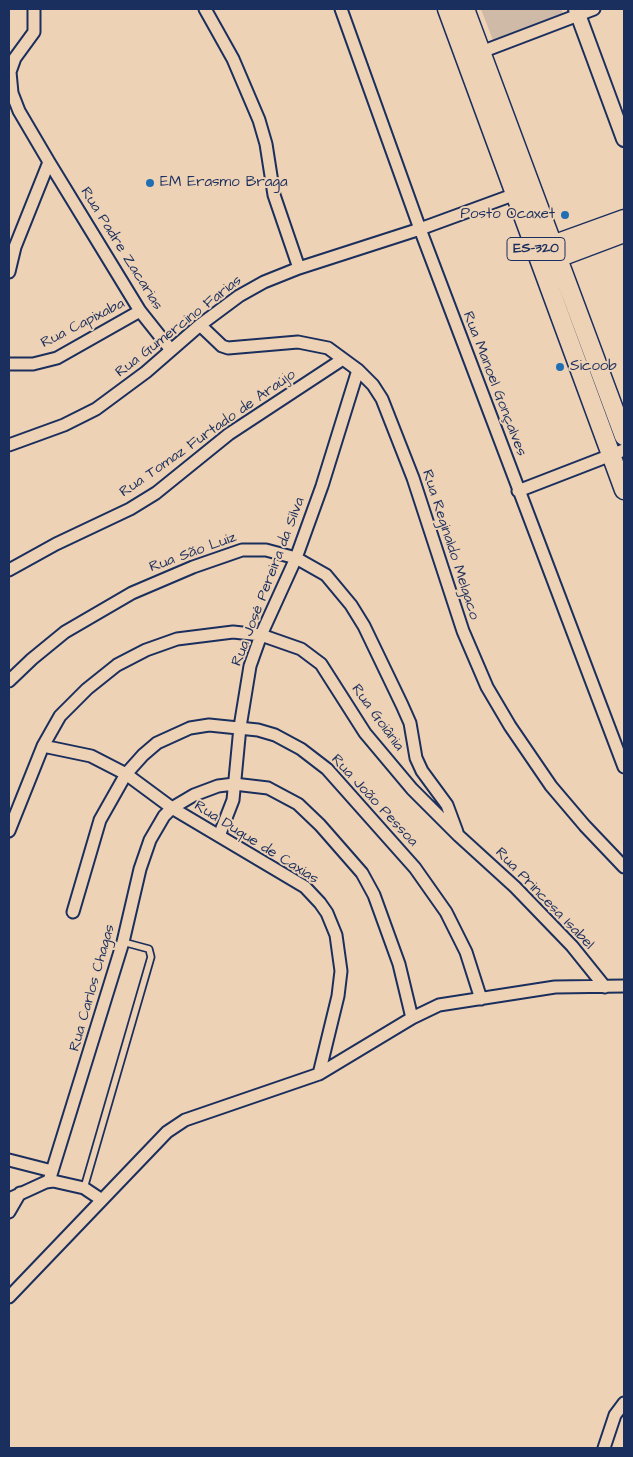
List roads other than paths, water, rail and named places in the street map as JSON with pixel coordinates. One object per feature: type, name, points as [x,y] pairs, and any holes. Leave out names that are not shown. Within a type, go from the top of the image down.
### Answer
[{"type":"main road","name":"ES-320","points":[[447,9],[473,55],[618,452],[624,490]]},
{"type":"main road","name":"ES-320","points":[[465,9],[473,55]]},
{"type":"main road","name":"ES-320","points":[[546,254],[624,219]]},
{"type":"main road","points":[[624,233],[546,254],[624,436]]},
{"type":"street","name":"Rua Padre Zacarias","points":[[34,9],[34,32],[12,65],[10,83],[19,111],[140,311],[171,350]]},
{"type":"street","points":[[206,9],[233,59],[259,120],[266,144],[274,195],[299,268]]},
{"type":"street","name":"Rua Manoel Gonçalves","points":[[341,9],[420,229],[624,767]]},
{"type":"street","points":[[473,55],[577,12],[594,9]]},
{"type":"street","points":[[577,12],[624,139]]},
{"type":"street","points":[[9,272],[15,247],[49,162]]},
{"type":"street","name":"Rua Gumercino Farias","points":[[9,445],[64,425],[96,409],[146,372],[200,325],[251,288],[299,268],[420,229],[522,192]]},
{"type":"street","points":[[9,235],[15,247]]},
{"type":"street","name":"Rua Capixaba","points":[[9,364],[33,364],[57,358],[140,311]]},
{"type":"street","name":"Rua Reginaldo Melgaco","points":[[200,325],[222,346],[234,348],[250,345],[309,343],[328,348],[358,370],[373,385],[382,399],[429,523],[463,631],[487,687],[510,726],[551,786],[604,847],[624,866]]},
{"type":"street","name":"Rua Tomaz Furtado de Araújo","points":[[9,570],[56,544],[130,509],[156,493],[229,434],[343,359]]},
{"type":"street","name":"Rua José Pereira da Silva","points":[[219,836],[231,809],[240,727],[250,666],[261,635],[296,558],[322,486],[358,370]]},
{"type":"street","points":[[518,491],[618,452]]},
{"type":"street","name":"Rua São Luiz","points":[[9,681],[65,632],[141,589],[193,567],[242,550],[266,550],[296,558],[326,575],[351,605],[364,626],[410,723],[416,758],[422,771],[446,805],[459,836]]},
{"type":"street","name":"Rua Goiânia","points":[[9,831],[43,746],[60,716],[72,702],[117,665],[146,650],[177,639],[233,632],[261,635],[301,649],[321,664],[365,732],[412,789],[459,836]]},
{"type":"street","name":"Rua João Pessoa","points":[[73,912],[100,820],[126,774],[150,749],[173,735],[209,725],[240,727],[275,735],[301,749],[327,769],[371,816],[416,868],[446,912],[466,952],[481,999]]},
{"type":"street","name":"Rua Duque de Caxias","points":[[43,746],[91,756],[126,774],[172,808],[305,887],[327,913],[332,923],[340,954],[341,983],[319,1074]]},
{"type":"street","points":[[172,808],[206,789],[234,784],[268,788],[298,804],[340,846],[362,873],[374,895],[388,933],[412,1018]]},
{"type":"street","name":"Rua Carlos Chagas","points":[[51,1176],[123,942],[140,869],[150,840],[164,816],[172,808]]},
{"type":"street","name":"Rua Princesa Isabel","points":[[459,836],[515,886],[572,946],[605,986]]},
{"type":"street","points":[[9,1297],[176,1125],[319,1074],[412,1018],[439,1005],[555,987],[624,986]]},
{"type":"street","points":[[9,1160],[84,1188],[102,1200]]},
{"type":"street","points":[[9,1199],[51,1176]]},
{"type":"street","points":[[9,1212],[20,1194]]},
{"type":"street","points":[[604,1448],[615,1415],[624,1403]]},
{"type":"lane","points":[[84,1188],[151,957],[149,949],[123,942]]},
{"type":"place","name":"EM Erasmo Braga","points":[[150,183]]},
{"type":"place","name":"Posto Ocaxet","points":[[565,215]]},
{"type":"place","name":"Sicoob","points":[[560,367]]}]
